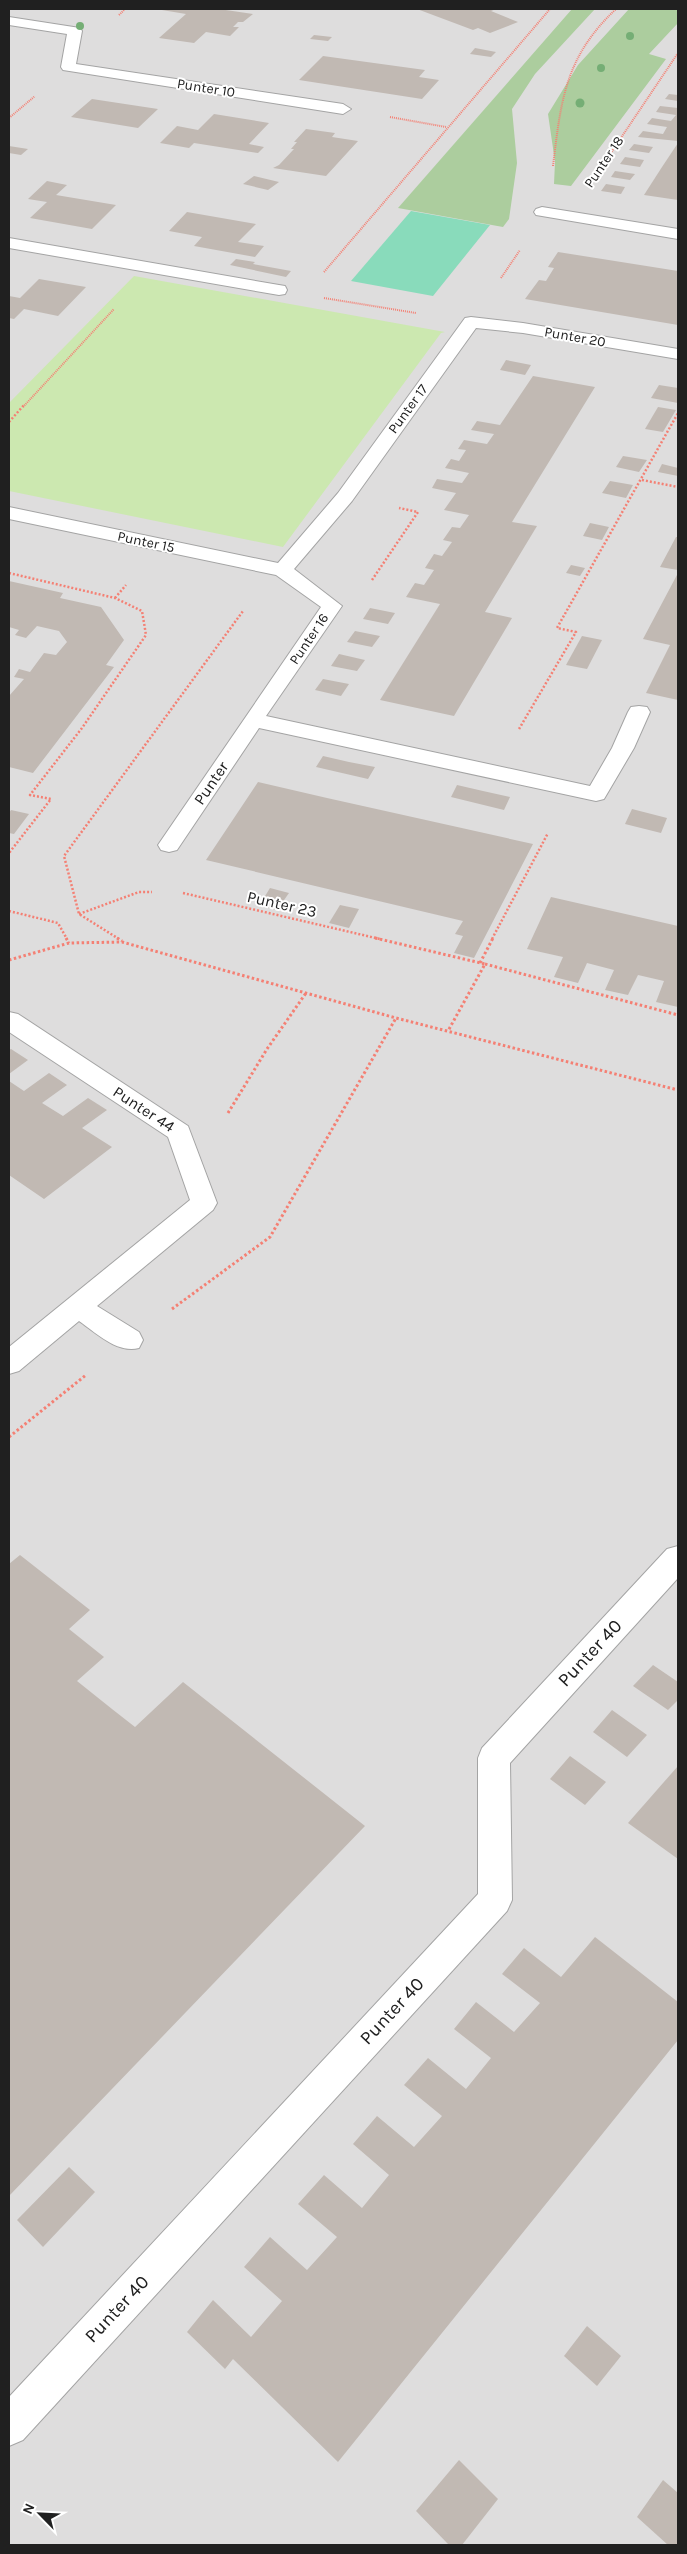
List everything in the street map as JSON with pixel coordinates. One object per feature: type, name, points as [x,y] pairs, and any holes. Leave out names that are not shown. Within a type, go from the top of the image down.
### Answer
[{"type":"street","name":"Punter 10","points":[[9,21],[75,31],[68,67],[343,109]]},
{"type":"street","points":[[542,212],[678,234]]},
{"type":"street","points":[[9,242],[279,290]]},
{"type":"street","name":"Punter 20","points":[[471,322],[523,328],[678,354]]},
{"type":"street","name":"Punter 17","points":[[283,570],[345,497],[471,322]]},
{"type":"street","name":"Punter 15","points":[[9,513],[283,570]]},
{"type":"street","name":"Punter 16","points":[[253,720],[332,606],[283,570]]},
{"type":"street","points":[[253,720],[596,794],[622,748],[638,712]]},
{"type":"street","name":"Punter","points":[[169,846],[253,720]]},
{"type":"street","name":"Punter 44","points":[[9,1020],[179,1132],[204,1204],[9,1363]]},
{"type":"street","points":[[78,1307],[129,1340]]},
{"type":"street","name":"Punter 40","points":[[9,2426],[495,1900],[494,1758],[678,1558]]},
{"type":"path","points":[[304,295],[446,127],[550,9]]},
{"type":"path","name":"Punter 18","points":[[542,212],[582,195],[678,53]]},
{"type":"path","points":[[343,109],[446,127]]},
{"type":"path","points":[[9,422],[153,268]]},
{"type":"path","points":[[279,290],[471,322]]},
{"type":"path","points":[[493,773],[576,632],[557,628],[678,413]]},
{"type":"path","points":[[642,480],[678,487]]},
{"type":"path","points":[[332,606],[368,586],[418,512],[345,497]]},
{"type":"path","points":[[122,942],[79,914],[64,856],[252,598],[283,570]]},
{"type":"path","points":[[9,573],[115,598],[142,611],[146,635],[82,728],[30,795],[50,799],[9,853]]},
{"type":"path","points":[[448,1031],[571,789]]},
{"type":"path","name":"Punter 23","points":[[175,891],[482,963],[678,1015]]},
{"type":"path","points":[[79,914],[139,892],[157,892]]},
{"type":"path","points":[[9,911],[58,923],[69,943]]},
{"type":"path","points":[[9,960],[69,943],[122,942],[448,1031],[678,1090]]},
{"type":"path","points":[[193,1172],[268,1049],[306,993]]},
{"type":"shaded area","points":[[9,9],[678,9],[678,2545],[9,2545]]},
{"type":"green space","points":[[572,9],[595,9],[535,74],[512,109],[517,163],[509,219],[503,227],[398,208]]},
{"type":"green space","points":[[629,9],[678,9],[678,23],[649,54],[666,59],[571,186],[554,184],[555,162],[548,114],[578,65]]},
{"type":"green space","points":[[411,211],[490,225],[433,296],[351,281]]},
{"type":"green space","points":[[134,276],[445,332],[441,333],[283,547],[9,491],[9,403]]},
{"type":"building","points":[[156,9],[219,9],[253,14],[243,22],[238,22],[233,27],[239,27],[230,36],[206,32],[194,43],[159,38],[186,14]]},
{"type":"building","points":[[417,9],[496,9],[491,11],[518,22],[490,33],[478,28],[473,30]]},
{"type":"building","points":[[314,35],[332,37],[328,41],[310,39]]},
{"type":"building","points":[[475,48],[496,52],[491,57],[470,54]]},
{"type":"building","points":[[323,56],[425,70],[419,77],[439,80],[422,99],[299,80]]},
{"type":"building","points":[[669,94],[678,95],[678,101],[665,99]]},
{"type":"building","points":[[92,99],[158,109],[138,128],[71,117]]},
{"type":"building","points":[[660,106],[678,108],[678,141],[638,137],[643,131],[663,134],[667,127],[647,124],[652,118],[671,121],[676,115],[656,112]]},
{"type":"building","points":[[214,114],[269,123],[249,144],[264,147],[258,153],[194,143],[189,148],[160,143],[177,126],[198,130]]},
{"type":"building","points":[[306,129],[335,133],[332,137],[358,141],[326,176],[273,168],[279,165],[294,149],[291,149],[297,142],[294,142]]},
{"type":"building","points":[[678,143],[678,200],[644,195],[662,167]]},
{"type":"building","points":[[634,144],[653,147],[649,153],[629,150]]},
{"type":"building","points":[[9,146],[28,149],[21,155],[9,153]]},
{"type":"building","points":[[625,157],[644,160],[640,167],[620,164]]},
{"type":"building","points":[[615,171],[635,174],[630,180],[611,177]]},
{"type":"building","points":[[254,176],[279,182],[268,190],[243,184]]},
{"type":"building","points":[[47,181],[67,185],[56,195],[116,205],[92,229],[30,218],[47,202],[28,199]]},
{"type":"building","points":[[606,184],[625,187],[621,194],[601,191]]},
{"type":"building","points":[[187,212],[256,224],[238,242],[264,246],[255,257],[194,246],[202,237],[169,231]]},
{"type":"building","points":[[558,252],[678,271],[678,325],[525,299],[539,280],[546,281],[554,268],[548,267]]},
{"type":"building","points":[[236,259],[291,271],[286,277],[230,265]]},
{"type":"building","points":[[39,279],[86,287],[58,316],[24,309],[14,319],[9,318],[9,296],[20,298]]},
{"type":"building","points":[[506,360],[531,365],[525,375],[500,370]]},
{"type":"building","points":[[533,376],[595,387],[512,522],[537,526],[485,612],[512,618],[454,716],[380,700],[440,604],[406,597],[415,583],[424,585],[434,570],[425,568],[434,554],[442,556],[452,542],[443,540],[452,527],[460,528],[469,515],[444,510],[456,493],[432,488],[437,479],[462,483],[469,473],[445,468],[451,459],[459,461],[466,450],[458,449],[464,440],[487,444],[494,434],[471,430],[477,421],[500,425]]},
{"type":"building","points":[[659,385],[678,388],[678,403],[651,398]]},
{"type":"building","points":[[658,407],[676,410],[663,432],[645,429]]},
{"type":"building","points":[[623,456],[647,460],[639,472],[616,467]]},
{"type":"building","points":[[662,464],[678,468],[678,476],[658,472]]},
{"type":"building","points":[[610,481],[633,485],[626,498],[602,493]]},
{"type":"building","points":[[590,523],[609,527],[602,540],[583,536]]},
{"type":"building","points":[[676,537],[678,537],[678,570],[660,567]]},
{"type":"building","points":[[571,565],[585,568],[580,576],[566,573]]},
{"type":"building","points":[[678,573],[678,700],[646,693],[670,645],[643,639]]},
{"type":"building","points":[[9,581],[63,593],[60,598],[101,607],[124,640],[106,665],[114,667],[33,773],[9,767],[9,696],[24,679],[14,677],[19,669],[30,672],[44,653],[56,655],[67,642],[59,631],[37,626],[26,638],[15,635],[19,630],[9,627]]},
{"type":"building","points":[[370,608],[395,613],[388,624],[363,619]]},
{"type":"building","points":[[355,631],[380,636],[372,647],[347,642]]},
{"type":"building","points":[[582,636],[602,640],[587,669],[566,665]]},
{"type":"building","points":[[339,654],[365,660],[357,671],[331,666]]},
{"type":"building","points":[[323,679],[349,684],[341,696],[315,690]]},
{"type":"building","points":[[323,756],[375,767],[368,779],[316,767]]},
{"type":"building","points":[[258,782],[533,844],[474,958],[454,953],[463,936],[455,934],[463,921],[206,860]]},
{"type":"building","points":[[457,785],[510,797],[504,810],[451,797]]},
{"type":"building","points":[[632,809],[667,818],[661,833],[625,824]]},
{"type":"building","points":[[11,810],[29,814],[14,834],[9,833],[9,813]]},
{"type":"building","points":[[270,888],[289,893],[277,910],[259,906]]},
{"type":"building","points":[[551,897],[678,926],[678,1007],[656,1002],[664,981],[638,975],[628,995],[605,990],[614,970],[587,963],[578,983],[554,977],[563,957],[527,949]]},
{"type":"building","points":[[340,905],[359,909],[349,928],[329,923]]},
{"type":"building","points":[[11,1049],[28,1060],[9,1074],[9,1050]]},
{"type":"building","points":[[49,1073],[67,1085],[42,1103],[63,1116],[88,1098],[107,1110],[82,1128],[112,1147],[44,1199],[9,1175],[9,1081],[24,1091]]},
{"type":"building","points":[[20,1555],[90,1610],[69,1629],[104,1657],[77,1681],[112,1709],[135,1727],[183,1682],[365,1826],[9,2196],[9,1564]]},
{"type":"building","points":[[653,1665],[678,1682],[678,1700],[668,1710],[633,1686]]},
{"type":"building","points":[[612,1710],[647,1735],[627,1757],[593,1732]]},
{"type":"building","points":[[570,1756],[606,1782],[585,1805],[550,1779]]},
{"type":"building","points":[[678,1766],[678,1859],[628,1823]]},
{"type":"building","points":[[595,1937],[678,2002],[678,2040],[338,2462],[233,2359],[225,2369],[187,2332],[213,2300],[251,2337],[282,2301],[244,2267],[270,2237],[307,2270],[337,2237],[298,2204],[324,2175],[362,2208],[389,2175],[353,2144],[377,2116],[414,2147],[442,2116],[404,2085],[428,2058],[466,2089],[491,2058],[454,2029],[476,2002],[514,2032],[540,2003],[502,1974],[524,1948],[561,1977]]},
{"type":"building","points":[[69,2167],[95,2192],[43,2247],[17,2220]]},
{"type":"building","points":[[587,2326],[621,2356],[597,2386],[564,2356]]},
{"type":"building","points":[[459,2460],[498,2499],[462,2545],[449,2545],[416,2511]]},
{"type":"building","points":[[663,2480],[678,2493],[678,2545],[668,2545],[637,2517]]}]
